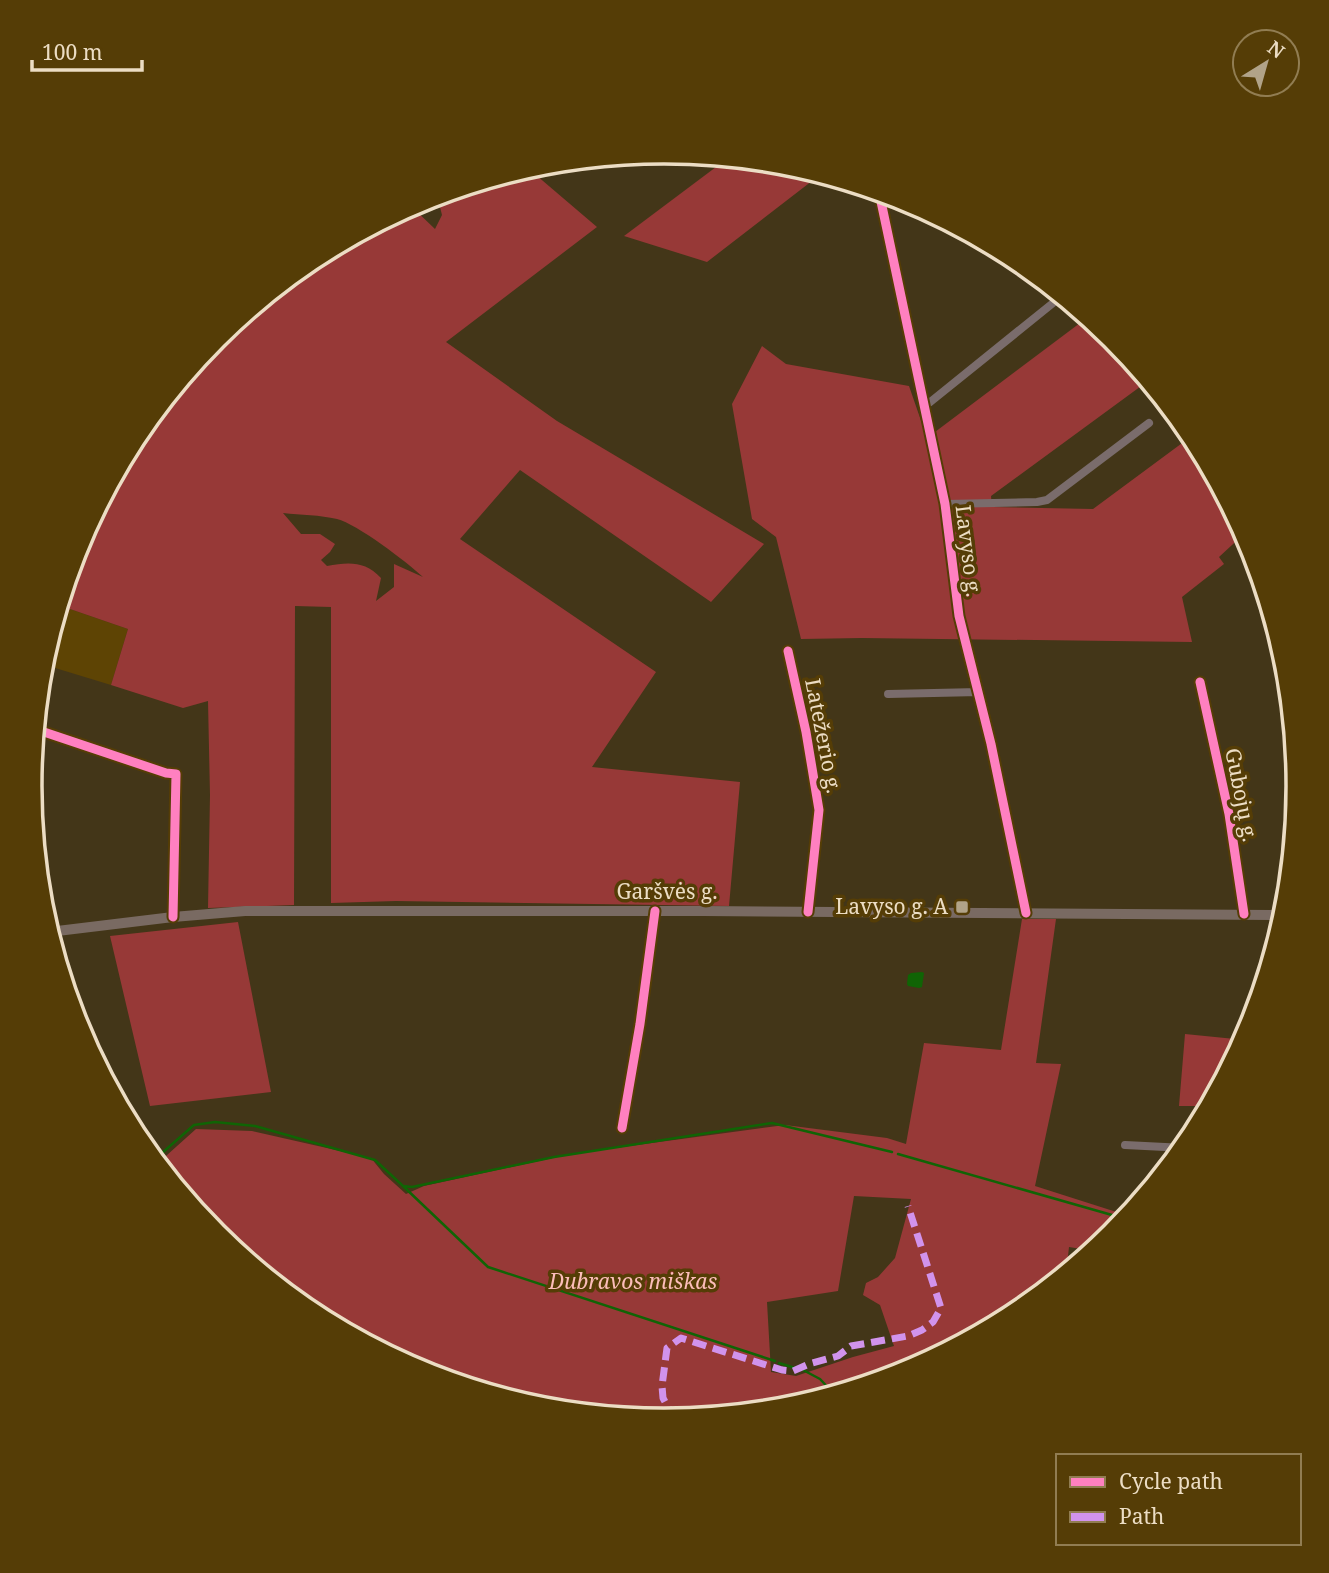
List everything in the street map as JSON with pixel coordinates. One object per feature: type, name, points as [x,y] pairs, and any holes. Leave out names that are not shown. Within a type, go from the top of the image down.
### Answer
[{"type":"main road","name":"Garšvės g.","points":[[59,931],[245,911],[1273,915]]},
{"type":"street","name":"Lavyso g.","points":[[882,203],[945,504],[959,615],[979,692],[1026,913]]},
{"type":"street","points":[[924,405],[1054,302]]},
{"type":"street","points":[[945,504],[1047,500],[1149,423]]},
{"type":"street","name":"Latežerio g.","points":[[788,650],[819,810],[808,912]]},
{"type":"street","name":"Gubojų g.","points":[[1200,682],[1229,814],[1244,914]]},
{"type":"street","points":[[888,694],[979,692]]},
{"type":"street","points":[[44,732],[176,774],[173,917]]},
{"type":"street","points":[[622,1128],[640,1024],[654,911]]},
{"type":"street","points":[[1125,1145],[1171,1147]]},
{"type":"shaded area","points":[[70,609],[128,629],[111,685],[54,668],[65,619]]},
{"type":"shaded area","points":[[922,972],[922,987],[908,986],[908,975]]},
{"type":"green space","points":[[717,166],[811,182],[707,262],[624,236]]},
{"type":"green space","points":[[538,177],[597,227],[446,342],[557,421],[764,544],[711,602],[520,470],[460,539],[656,672],[592,767],[740,782],[729,906],[396,901],[331,903],[331,607],[295,606],[294,905],[208,908],[208,701],[183,708],[111,685],[128,629],[70,609],[65,619],[89,548],[125,475],[196,376],[254,318],[319,269],[353,247],[419,214],[435,229],[442,215],[440,206],[503,185]],"holes":[[[283,513],[346,522],[382,544],[423,577],[394,564],[394,587],[376,601],[381,578],[375,572],[356,564],[327,566],[321,560],[335,544],[320,534],[301,534]]]},
{"type":"green space","points":[[1080,323],[1141,386],[991,496],[992,507],[1093,509],[1183,442],[1204,475],[1237,541],[1219,557],[1224,564],[1182,597],[1192,642],[801,639],[776,537],[752,519],[732,404],[762,346],[786,364],[909,386],[927,438]]},
{"type":"green space","name":"Dubravos miškas","points":[[1022,919],[1056,919],[1036,1063],[1061,1064],[1035,1186],[1118,1213],[1081,1249],[1069,1247],[1067,1261],[1043,1280],[976,1326],[940,1345],[903,1362],[826,1388],[746,1404],[664,1409],[583,1404],[503,1388],[426,1362],[353,1326],[254,1255],[196,1197],[165,1157],[196,1129],[252,1131],[371,1158],[406,1194],[424,1186],[571,1154],[785,1125],[887,1138],[906,1144],[924,1043],[1001,1050]],"holes":[[[854,1196],[911,1199],[895,1258],[878,1277],[866,1283],[863,1295],[880,1305],[894,1346],[796,1376],[771,1372],[767,1302],[838,1291]]]},
{"type":"green space","points":[[238,922],[271,1092],[150,1106],[110,936]]},
{"type":"green space","points":[[1185,1034],[1234,1039],[1199,1106],[1179,1106]]},
{"type":"waterway","points":[[162,1153],[194,1125],[215,1122],[255,1126],[375,1160],[403,1186],[412,1187],[554,1157],[772,1123],[892,1152]]},
{"type":"waterway","points":[[898,1154],[1115,1216]]},
{"type":"waterway","points":[[403,1186],[488,1267],[775,1361]]},
{"type":"waterway","points":[[779,1363],[795,1368]]},
{"type":"waterway","points":[[803,1370],[820,1379],[828,1387]]},
{"type":"marked path","points":[[669,1409],[663,1398],[662,1386],[667,1348],[681,1338],[782,1370],[793,1371],[838,1356],[851,1346],[908,1336],[933,1322],[941,1308],[908,1206]]},
{"type":"cycle path","points":[[881,203],[945,504],[959,616],[991,744],[1026,913]]},
{"type":"cycle path","points":[[788,651],[806,732],[819,810],[808,912]]},
{"type":"cycle path","points":[[1200,682],[1229,814],[1244,914]]},
{"type":"cycle path","points":[[44,732],[176,774],[173,917]]},
{"type":"cycle path","points":[[622,1128],[640,1024],[655,911]]},
{"type":"place","name":"Lavyso g. A","points":[[962,907]]}]
